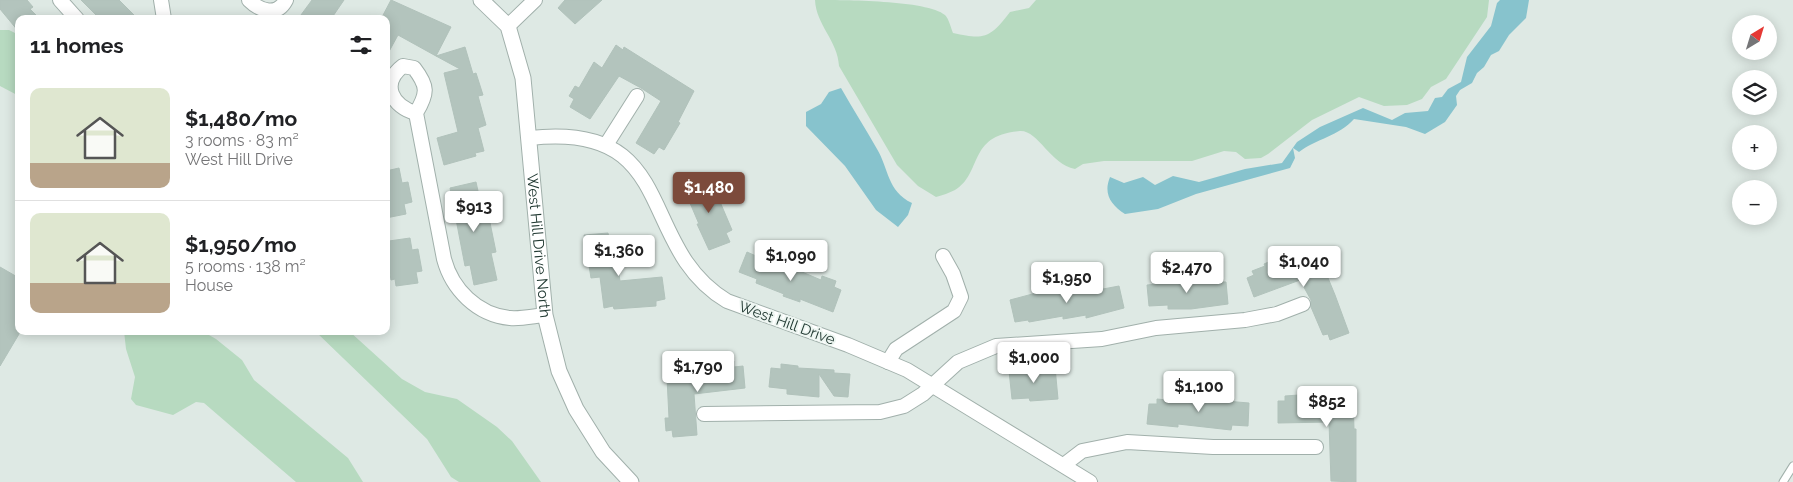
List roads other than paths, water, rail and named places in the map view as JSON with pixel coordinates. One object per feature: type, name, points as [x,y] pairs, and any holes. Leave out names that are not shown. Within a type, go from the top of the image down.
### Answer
[{"type":"street","points":[[60,0],[74,15]]},
{"type":"street","points":[[161,0],[163,15]]},
{"type":"street","points":[[249,0],[256,7],[268,12],[276,10],[286,0]]},
{"type":"street","name":"West Hill Drive North","points":[[482,0],[508,26],[523,78],[545,316],[559,371],[576,409],[603,452],[631,482]]},
{"type":"street","points":[[508,26],[535,0]]},
{"type":"street","points":[[606,145],[637,96]]},
{"type":"street","points":[[416,113],[444,260],[457,290],[472,303],[490,313],[510,318],[545,316]]},
{"type":"street","name":"West Hill Drive","points":[[530,138],[547,136],[584,138],[606,145],[631,163],[648,185],[685,263],[709,290],[727,301],[848,345],[933,384],[1064,464],[1090,482]]},
{"type":"street","points":[[888,362],[896,349],[954,311],[961,297],[953,274],[943,256]]},
{"type":"street","points":[[704,414],[880,412],[904,406],[958,362],[996,346],[1102,339],[1156,328],[1245,320],[1276,314],[1303,304]]},
{"type":"street","points":[[1064,464],[1082,451],[1127,442],[1239,447],[1316,447]]},
{"type":"lane","points":[[1783,482],[1793,466]]},
{"type":"water","points":[[1500,0],[1529,0],[1526,18],[1509,35],[1499,51],[1491,55],[1472,83],[1460,90],[1456,96],[1457,105],[1445,122],[1425,134],[1406,127],[1354,119],[1341,130],[1299,152],[1293,148],[1295,158],[1290,168],[1196,194],[1158,209],[1125,214],[1112,203],[1107,189],[1110,177],[1124,183],[1143,177],[1155,185],[1173,176],[1199,182],[1245,169],[1282,163],[1297,142],[1320,127],[1363,108],[1392,120],[1405,113],[1428,111],[1435,98],[1442,97],[1448,89],[1461,82],[1467,57],[1491,26],[1497,3]]},
{"type":"water","points":[[841,88],[877,149],[893,186],[904,198],[912,203],[908,215],[898,227],[876,210],[845,166],[806,126],[806,112],[821,104],[829,92]]}]
